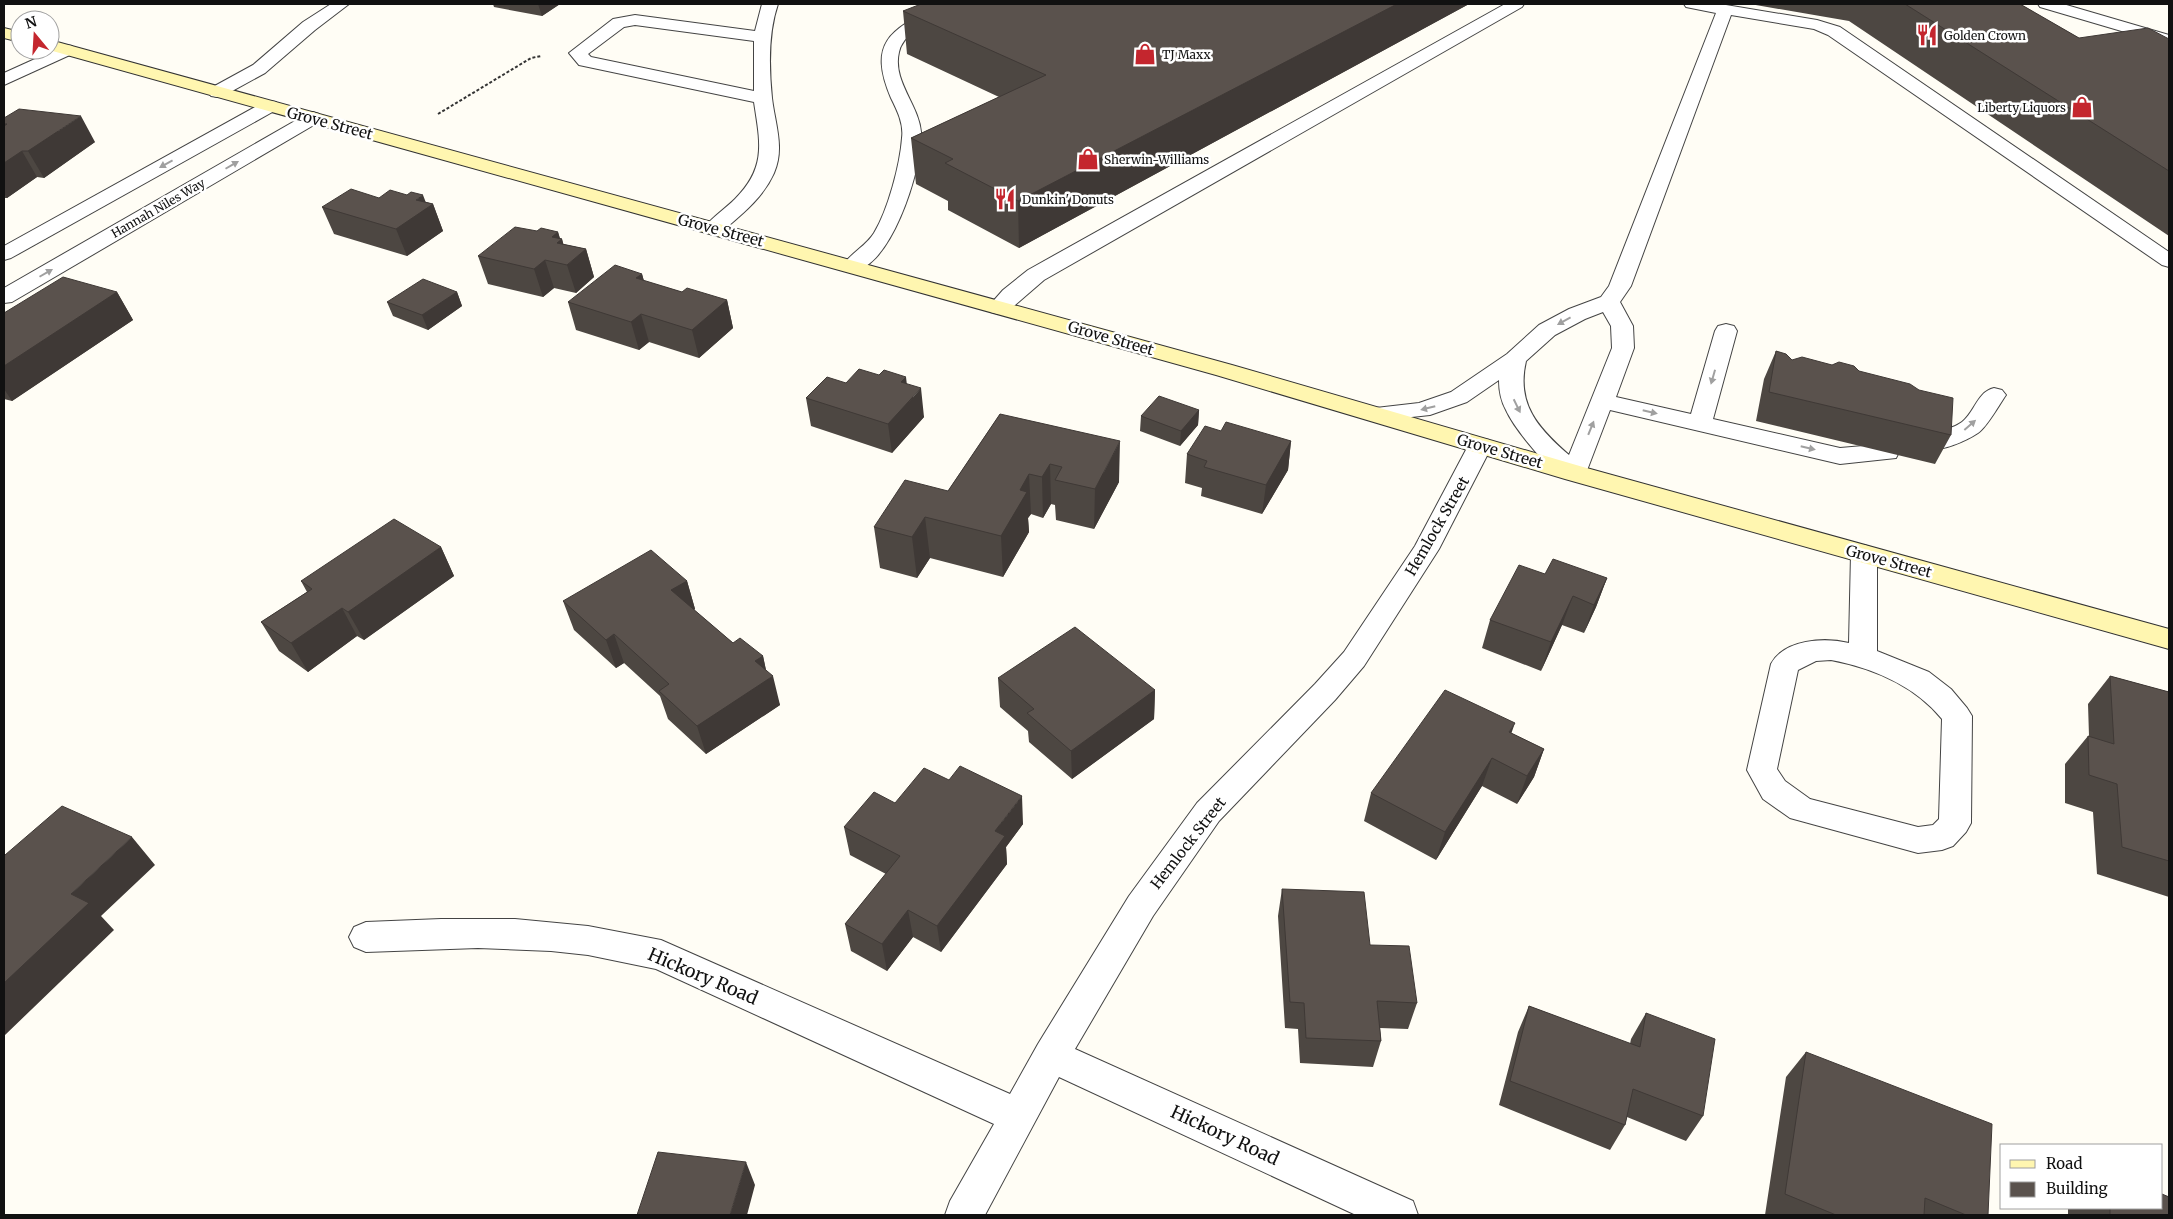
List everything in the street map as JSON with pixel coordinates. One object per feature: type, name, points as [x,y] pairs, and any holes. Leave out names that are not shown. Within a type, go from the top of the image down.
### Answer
[{"type":"main road","name":"Grove Street","points":[[60,49],[853,266],[1288,388],[1574,473],[2169,639]]},
{"type":"street","points":[[217,92],[259,69],[309,26],[341,4]]},
{"type":"street","points":[[714,228],[744,201],[763,176],[770,148],[763,98],[762,37],[765,15],[770,4]]},
{"type":"street","points":[[853,266],[877,243],[888,226],[912,142],[911,124],[888,62],[892,47],[902,34],[952,4]]},
{"type":"street","points":[[999,307],[1036,275],[1516,4]]},
{"type":"street","points":[[1692,4],[1817,25],[1840,35],[2169,262]]},
{"type":"street","points":[[2046,4],[2169,40]]},
{"type":"street","points":[[1375,414],[1402,413],[1441,404],[1474,389],[1516,359],[1547,330],[1562,321],[1609,302],[1620,286],[1725,10]]},
{"type":"street","points":[[762,37],[635,20],[620,22],[578,53],[585,61],[763,98]]},
{"type":"street","points":[[4,80],[38,60]]},
{"type":"street","points":[[4,254],[270,106]]},
{"type":"street","name":"Hannah Niles Way","points":[[4,297],[313,118]]},
{"type":"street","points":[[1516,359],[1511,374],[1512,397],[1528,427],[1541,443],[1574,473],[1623,348],[1622,326],[1609,302]]},
{"type":"street","points":[[1700,423],[1726,331]]},
{"type":"street","points":[[1936,443],[1971,427],[1994,395]]},
{"type":"street","points":[[1602,401],[1840,456],[1887,452]]},
{"type":"street","name":"Hemlock Street","points":[[964,1215],[1051,1056],[1140,906],[1208,812],[1325,692],[1354,659],[1426,549],[1480,446]]},
{"type":"street","points":[[1863,657],[1864,554]]},
{"type":"street","points":[[1822,648],[1863,657],[1919,680],[1941,697],[1957,716],[1955,824],[1942,837],[1918,840],[1801,808],[1774,790],[1762,770],[1785,664],[1803,654],[1822,648]]},
{"type":"street","name":"Hickory Road","points":[[366,936],[446,932],[573,937],[619,944],[661,955],[1018,1116]]},
{"type":"street","name":"Hickory Road","points":[[1051,1056],[1399,1215]]},
{"type":"path","points":[[437,114],[531,58],[578,53]]},
{"type":"building","points":[[921,4],[1397,4],[1018,201],[945,163],[953,159],[911,138],[1046,75],[903,11]]},
{"type":"building","points":[[1905,4],[2020,4],[2079,38],[2148,28],[2169,39],[2169,171]]},
{"type":"building","points":[[19,109],[81,116],[28,151],[22,151],[4,163],[4,126],[7,124],[4,124],[4,118]]},
{"type":"building","points":[[351,189],[379,198],[390,190],[407,195],[411,192],[423,195],[416,200],[433,204],[396,229],[322,207]]},
{"type":"building","points":[[515,227],[537,231],[541,228],[558,232],[552,237],[562,239],[557,243],[586,249],[567,265],[545,260],[534,269],[478,256]]},
{"type":"building","points":[[615,265],[642,274],[636,278],[682,292],[687,288],[727,300],[692,330],[641,314],[631,322],[568,302]]},
{"type":"building","points":[[63,277],[117,292],[4,366],[4,313]]},
{"type":"building","points":[[423,279],[457,292],[422,315],[387,302]]},
{"type":"building","points":[[1776,351],[1786,354],[1792,360],[1802,357],[1832,365],[1839,362],[1854,366],[1859,371],[1910,384],[1919,390],[1953,398],[1951,435],[1769,392]]},
{"type":"building","points":[[859,369],[879,375],[884,370],[906,377],[901,382],[921,388],[888,424],[806,398],[827,377],[846,383]]},
{"type":"building","points":[[1159,396],[1199,410],[1181,431],[1141,416]]},
{"type":"building","points":[[1000,414],[1120,441],[1095,489],[1055,480],[1062,467],[1050,464],[1042,477],[1029,474],[1020,490],[1027,492],[1001,536],[925,517],[912,537],[874,527],[905,480],[948,491]]},
{"type":"building","points":[[1226,422],[1291,441],[1266,485],[1204,467],[1207,461],[1187,454],[1205,426],[1221,431]]},
{"type":"building","points":[[394,519],[441,547],[348,612],[342,608],[291,643],[261,622],[312,589],[301,581]]},
{"type":"building","points":[[651,550],[687,581],[671,590],[733,643],[740,638],[763,656],[755,661],[773,676],[697,726],[659,691],[669,684],[614,634],[606,640],[563,601]]},
{"type":"building","points":[[1553,559],[1607,578],[1594,605],[1573,596],[1551,642],[1490,620],[1519,565],[1545,574]]},
{"type":"building","points":[[1075,627],[1155,690],[1071,751],[1027,713],[1034,709],[998,678]]},
{"type":"building","points":[[2110,676],[2169,692],[2169,861],[2122,847],[2117,784],[2089,775],[2088,736],[2114,744]]},
{"type":"building","points":[[1445,690],[1515,723],[1509,732],[1544,749],[1527,776],[1492,758],[1445,832],[1371,793]]},
{"type":"building","points":[[960,766],[1022,796],[995,831],[1005,836],[937,926],[908,910],[882,944],[845,924],[900,856],[844,827],[874,792],[895,803],[924,768],[949,780]]},
{"type":"building","points":[[62,806],[132,837],[71,894],[89,903],[4,983],[4,854]]},
{"type":"building","points":[[1282,889],[1364,892],[1370,945],[1409,946],[1417,1003],[1377,1001],[1381,1041],[1306,1038],[1304,1003],[1290,1002]]},
{"type":"building","points":[[1529,1006],[1640,1047],[1646,1013],[1715,1039],[1703,1116],[1633,1089],[1625,1125],[1510,1081]]},
{"type":"building","points":[[1806,1052],[1992,1124],[1988,1215],[1966,1215],[1925,1198],[1924,1215],[1836,1215],[1785,1194]]},
{"type":"building","points":[[658,1152],[746,1162],[730,1215],[637,1215]]},
{"type":"building","points":[[2163,1194],[2169,1197],[2169,1215],[2110,1215],[2110,1209],[2163,1209]]},
{"type":"place","name":"Golden Crown","points":[[1927,35]]},
{"type":"place","name":"TJ Maxx","points":[[1145,54]]},
{"type":"place","name":"Liberty Liquors","points":[[2082,107]]},
{"type":"place","name":"Sherwin-Williams","points":[[1088,159]]},
{"type":"place","name":"Dunkin' Donuts","points":[[1005,199]]}]
